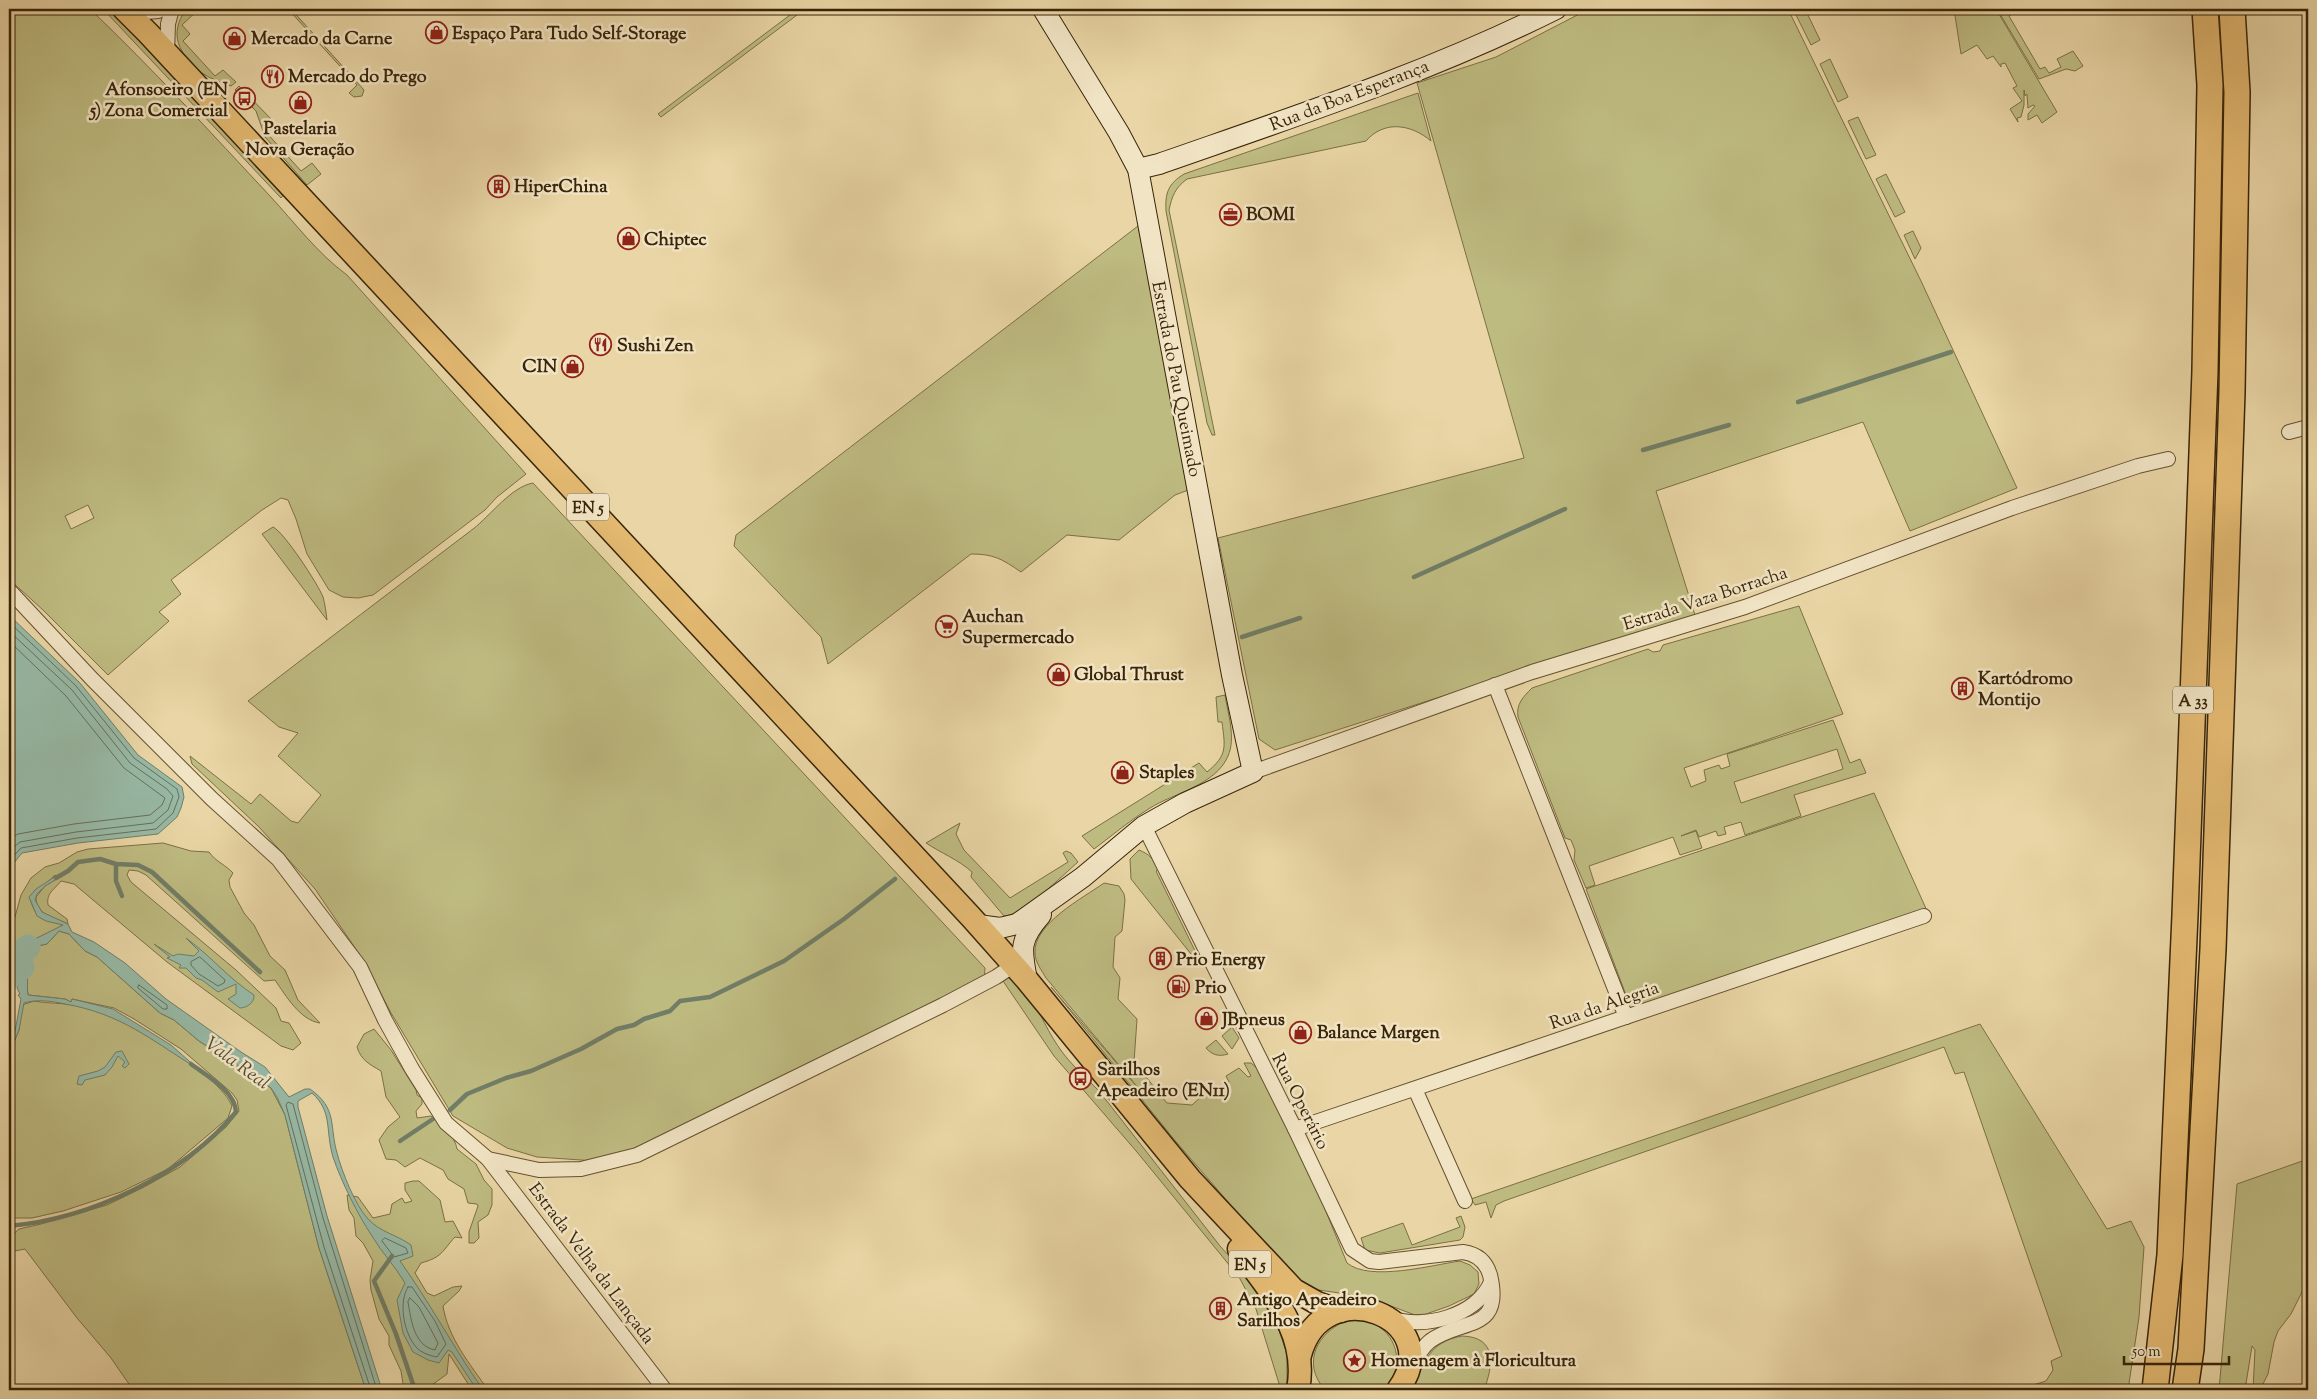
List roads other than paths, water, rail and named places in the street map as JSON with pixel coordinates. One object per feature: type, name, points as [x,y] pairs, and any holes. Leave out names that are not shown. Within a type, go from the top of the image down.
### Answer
[{"type":"highway","name":"A 33","points":[[2155,1390],[2170,1255],[2185,915],[2205,361],[2210,85],[2205,9]]},
{"type":"highway","name":"A 33","points":[[2185,1390],[2191,1349],[2213,949],[2232,392],[2237,92],[2232,9]]},
{"type":"main road","name":"EN 5","points":[[130,10],[167,53],[978,925],[1021,973],[1190,1179],[1294,1290],[1317,1303],[1341,1311]]},
{"type":"main road","name":"EN 5","points":[[1190,1179],[1284,1314],[1295,1335],[1302,1377]]},
{"type":"main road","name":"EN 5","points":[[1302,1377],[1304,1343],[1314,1327],[1329,1315],[1341,1311],[1366,1310],[1387,1316]]},
{"type":"main road","points":[[1387,1316],[1400,1327],[1408,1340],[1410,1356],[1401,1386]]},
{"type":"street","points":[[130,10],[153,12],[162,9]]},
{"type":"street","points":[[167,53],[167,31],[172,9]]},
{"type":"street","name":"Estrada do Pau Queimado","points":[[1042,9],[1124,140],[1138,169],[1232,675],[1253,772]]},
{"type":"street","name":"Rua da Boa Esperança","points":[[1138,169],[1159,164],[1381,85],[1503,35],[1556,9]]},
{"type":"street","points":[[2290,432],[2308,427]]},
{"type":"street","name":"Estrada Vaza Borracha","points":[[1253,772],[1495,685],[1745,606],[2012,508],[2138,466],[2168,459]]},
{"type":"street","name":"Estrada Velha da Lançada","points":[[9,590],[92,679],[212,799],[278,859],[360,967],[385,1020],[412,1069],[446,1123],[488,1160],[665,1390]]},
{"type":"street","points":[[1495,685],[1626,1017]]},
{"type":"street","points":[[978,925],[1000,928],[1013,926],[1055,898],[1144,826],[1184,803],[1253,772]]},
{"type":"street","name":"Rua Operário","points":[[1144,826],[1352,1249],[1370,1261],[1379,1262],[1455,1252],[1469,1253],[1476,1255],[1486,1265],[1494,1294],[1488,1312],[1470,1325],[1431,1340],[1419,1354],[1401,1386]]},
{"type":"street","points":[[488,1160],[540,1170],[581,1169],[637,1155],[996,977],[1021,973],[1025,935],[1055,898]]},
{"type":"street","name":"Rua da Alegria","points":[[1295,1130],[1924,916]]},
{"type":"street","points":[[1415,1089],[1465,1201]]},
{"type":"street","points":[[1387,1316],[1416,1323],[1437,1319],[1473,1304],[1482,1297],[1490,1282]]},
{"type":"water","points":[[9,615],[80,683],[138,755],[182,787],[184,797],[177,817],[158,834],[78,843],[22,853],[9,869]]},
{"type":"water","points":[[59,874],[60,877],[45,886],[37,894],[35,900],[42,912],[68,924],[72,932],[94,942],[125,963],[166,999],[265,1067],[289,1097],[305,1089],[310,1089],[319,1096],[329,1111],[339,1161],[358,1205],[373,1223],[411,1245],[413,1256],[400,1261],[483,1390],[477,1390],[452,1352],[448,1350],[439,1363],[428,1360],[413,1352],[403,1333],[397,1300],[405,1283],[376,1242],[350,1198],[333,1157],[326,1114],[319,1100],[312,1093],[298,1101],[298,1107],[327,1216],[382,1390],[366,1390],[319,1248],[285,1115],[271,1088],[199,1041],[174,1020],[160,1013],[97,957],[85,951],[69,934],[59,931],[47,944],[33,947],[22,955],[21,963],[27,973],[28,995],[65,999],[71,1002],[72,999],[113,1009],[171,1045],[198,1069],[120,1021],[85,1008],[44,1001],[24,1003],[19,1030],[9,1054],[9,1042],[15,1031],[21,999],[18,995],[20,994],[17,988],[19,984],[15,974],[14,953],[23,945],[63,925],[46,921],[37,916],[29,897],[36,889]]},
{"type":"water","points":[[186,938],[236,982],[254,995],[250,1004],[240,1008],[228,999],[236,994],[236,984],[218,992],[202,980],[196,978],[186,968],[179,968],[181,965],[167,958],[170,957],[154,944],[173,956],[178,954],[194,956],[199,951]]},
{"type":"water","points":[[122,1051],[129,1064],[125,1068],[122,1066],[125,1062],[118,1056],[105,1075],[85,1080],[82,1085],[77,1084],[79,1076],[105,1067],[116,1052]]},
{"type":"waterway","points":[[1798,402],[1951,352]]},
{"type":"waterway","points":[[1643,450],[1729,425]]},
{"type":"waterway","points":[[1414,577],[1565,509]]},
{"type":"waterway","points":[[1242,637],[1300,618]]},
{"type":"waterway","points":[[56,878],[78,862],[100,859],[116,864],[138,865],[152,872],[260,972]]},
{"type":"waterway","points":[[116,864],[116,881],[122,896]]},
{"type":"waterway","points":[[450,1110],[467,1094],[506,1078],[531,1071],[581,1049],[617,1029],[634,1025],[644,1019],[670,1011],[680,1001],[710,997],[784,961],[844,919],[895,879]]},
{"type":"waterway","name":"Vala Real","points":[[9,977],[22,967],[18,956],[28,947]]},
{"type":"waterway","points":[[9,1226],[40,1222],[71,1214],[133,1190],[163,1174],[215,1135],[236,1112],[234,1104],[226,1091],[191,1064]]},
{"type":"waterway","points":[[400,1141],[433,1119]]},
{"type":"waterway","points":[[392,1256],[374,1281],[396,1334],[415,1390]]},
{"type":"place","name":"Espaço Para Tudo Self-Storage","points":[[436,33]]},
{"type":"place","name":"Mercado da Carne","points":[[235,38]]},
{"type":"place","name":"Mercado do Prego","points":[[272,76]]},
{"type":"place","name":"Afonsoeiro (EN 5) Zona Comercial","points":[[244,99]]},
{"type":"place","name":"Pastelaria Nova Geração","points":[[300,103]]},
{"type":"place","name":"HiperChina","points":[[498,186]]},
{"type":"place","name":"BOMI","points":[[1230,214]]},
{"type":"place","name":"Chiptec","points":[[628,239]]},
{"type":"place","name":"Sushi Zen","points":[[601,345]]},
{"type":"place","name":"CIN","points":[[573,366]]},
{"type":"place","name":"Auchan Supermercado","points":[[946,626]]},
{"type":"place","name":"Global Thrust","points":[[1058,674]]},
{"type":"place","name":"Kartódromo Montijo","points":[[1962,688]]},
{"type":"place","name":"Staples","points":[[1123,772]]},
{"type":"place","name":"Prio Energy","points":[[1160,959]]},
{"type":"place","name":"Prio","points":[[1179,987]]},
{"type":"place","name":"JBpneus","points":[[1206,1019]]},
{"type":"place","name":"Balance Margen","points":[[1301,1032]]},
{"type":"place","name":"Sarilhos Apeadeiro (EN11)","points":[[1081,1079]]},
{"type":"place","name":"Antigo Apeadeiro Sarilhos","points":[[1221,1309]]},
{"type":"place","name":"Homenagem à Floricultura","points":[[1355,1360]]}]
